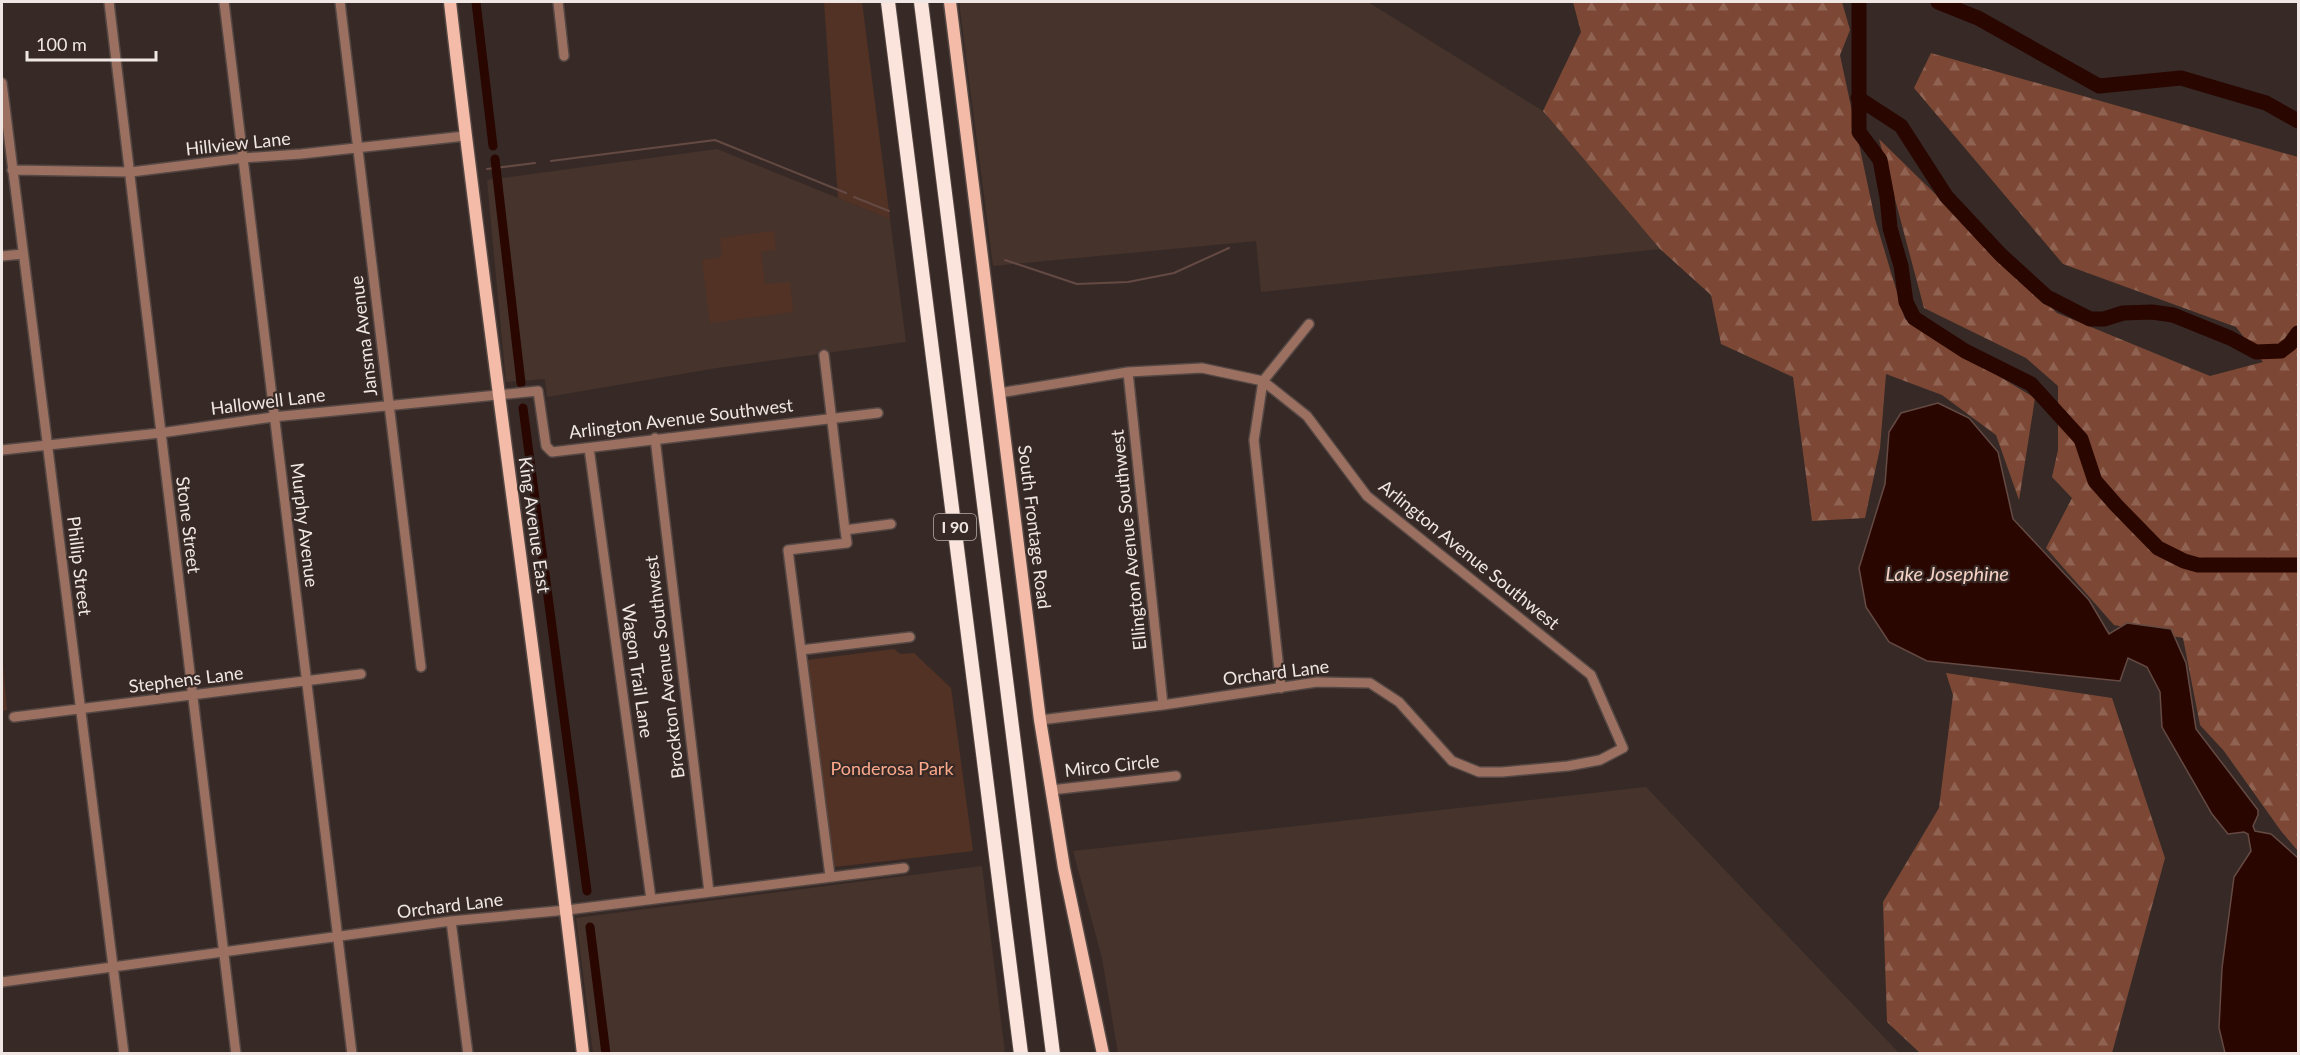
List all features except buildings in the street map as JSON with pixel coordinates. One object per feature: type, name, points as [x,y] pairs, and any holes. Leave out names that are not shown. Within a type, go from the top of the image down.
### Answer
[{"type":"highway","name":"I 90","points":[[888,2],[1021,1053]]},
{"type":"highway","name":"I 90","points":[[921,2],[1053,1053]]},
{"type":"main road","name":"King Avenue East","points":[[450,2],[465,136],[567,910],[583,1053]]},
{"type":"main road","name":"South Frontage Road","points":[[950,2],[1040,720],[1064,868],[1103,1053]]},
{"type":"street","name":"Stone Street","points":[[109,2],[236,1053]]},
{"type":"street","name":"Murphy Avenue","points":[[224,2],[352,1053]]},
{"type":"street","name":"Jansma Avenue","points":[[340,2],[421,667]]},
{"type":"street","points":[[558,2],[564,56]]},
{"type":"street","name":"Phillip Street","points":[[2,83],[124,1053]]},
{"type":"street","name":"Hillview Lane","points":[[12,170],[131,172],[243,158],[465,136]]},
{"type":"street","points":[[2,256],[23,254]]},
{"type":"street","points":[[1281,688],[1254,440],[1263,381],[1309,324]]},
{"type":"street","points":[[824,355],[847,543],[788,550],[830,876]]},
{"type":"street","name":"Arlington Avenue Southwest","points":[[999,393],[1128,372],[1202,368],[1263,381],[1307,416],[1367,496],[1591,675],[1623,748]]},
{"type":"street","name":"Ellington Avenue Southwest","points":[[1128,372],[1163,705]]},
{"type":"street","name":"Arlington Avenue Southwest","points":[[538,391],[546,446],[552,452],[878,413]]},
{"type":"street","name":"Hallowell Lane","points":[[2,450],[160,433],[273,417],[538,391]]},
{"type":"street","name":"Brockton Avenue Southwest","points":[[655,438],[709,892]]},
{"type":"street","name":"Wagon Trail Lane","points":[[589,448],[651,899]]},
{"type":"street","points":[[845,530],[891,524]]},
{"type":"street","points":[[801,650],[910,637]]},
{"type":"street","name":"Stephens Lane","points":[[14,717],[361,674]]},
{"type":"street","name":"Orchard Lane","points":[[1040,720],[1163,705],[1317,682],[1370,683],[1400,702],[1452,761],[1479,772],[1568,766],[1600,760],[1623,748]]},
{"type":"street","name":"Mirco Circle","points":[[1051,790],[1176,776]]},
{"type":"street","name":"Orchard Lane","points":[[2,982],[451,921],[567,910],[904,868]]},
{"type":"street","points":[[451,921],[468,1053]]},
{"type":"shaded area","points":[[959,2],[1368,2],[1543,111],[1660,249],[1261,292],[1256,241],[993,266]]},
{"type":"shaded area","points":[[717,149],[890,219],[906,342],[717,368],[547,397],[545,379],[506,382],[487,180]]},
{"type":"shaded area","points":[[1646,787],[1899,1053],[1118,1053],[1102,958],[1073,851]]},
{"type":"shaded area","points":[[982,866],[1005,1053],[593,1053],[576,918]]},
{"type":"green space","points":[[824,2],[862,2],[890,219],[838,198]]},
{"type":"green space","points":[[1573,2],[1842,2],[1850,30],[1840,55],[1875,219],[1905,319],[2035,398],[2019,500],[1996,435],[1942,395],[1886,374],[1880,448],[1865,518],[1812,521],[1793,377],[1721,344],[1711,295],[1660,249],[1543,111],[1581,32]]},
{"type":"green space","points":[[1931,53],[2298,157],[2298,851],[2224,751],[2200,725],[2183,638],[2114,625],[2046,548],[2072,498],[2052,477],[2058,450],[2058,386],[2026,358],[1924,308],[1879,139],[2057,313],[2210,376],[2263,362],[2236,327],[2063,264],[1914,88]]},
{"type":"green space","points":[[774,231],[776,250],[761,252],[765,284],[790,282],[793,312],[710,323],[702,260],[722,257],[720,238]]},
{"type":"green space","name":"Ponderosa Park","points":[[894,649],[900,654],[914,653],[951,688],[973,851],[834,867],[807,660]]},
{"type":"green space","points":[[2,654],[7,710],[2,711]]},
{"type":"green space","points":[[1946,673],[2112,698],[2165,858],[2112,1053],[1920,1053],[1887,1022],[1883,902],[1939,808],[1953,695]]},
{"type":"water","name":"Lake Josephine","points":[[1938,403],[1969,418],[1998,452],[2013,519],[2089,600],[2109,634],[2127,623],[2171,629],[2186,663],[2196,729],[2258,810],[2253,826],[2255,831],[2271,834],[2298,858],[2298,1053],[2225,1053],[2219,1028],[2222,968],[2234,877],[2251,851],[2248,834],[2244,832],[2228,834],[2212,814],[2162,727],[2160,692],[2147,667],[2128,658],[2120,681],[1927,661],[1889,642],[1866,607],[1859,568],[1885,484],[1889,432],[1901,413]]},
{"type":"waterway","points":[[476,2],[493,146]]},
{"type":"waterway","points":[[1859,2],[1859,132],[1880,160],[1890,228],[1901,266],[1906,302],[1914,318],[1965,351],[2031,384],[2081,439],[2095,481],[2158,548],[2198,565],[2298,565]]},
{"type":"waterway","points":[[1938,2],[1978,18],[2099,86],[2181,78],[2266,103],[2298,121]]},
{"type":"waterway","points":[[1858,98],[1901,126],[1946,196],[2001,255],[2047,297],[2090,319],[2104,319],[2123,313],[2152,312],[2173,315],[2230,338],[2256,352],[2281,351],[2298,333]]},
{"type":"waterway","points":[[551,161],[715,140],[846,193]]},
{"type":"waterway","points":[[495,159],[521,383]]},
{"type":"waterway","points":[[487,169],[535,163]]},
{"type":"waterway","points":[[854,197],[889,211]]},
{"type":"waterway","points":[[1005,260],[1077,284],[1128,282],[1174,273],[1229,248]]},
{"type":"waterway","points":[[523,408],[587,891]]},
{"type":"waterway","points":[[590,927],[606,1054]]}]
